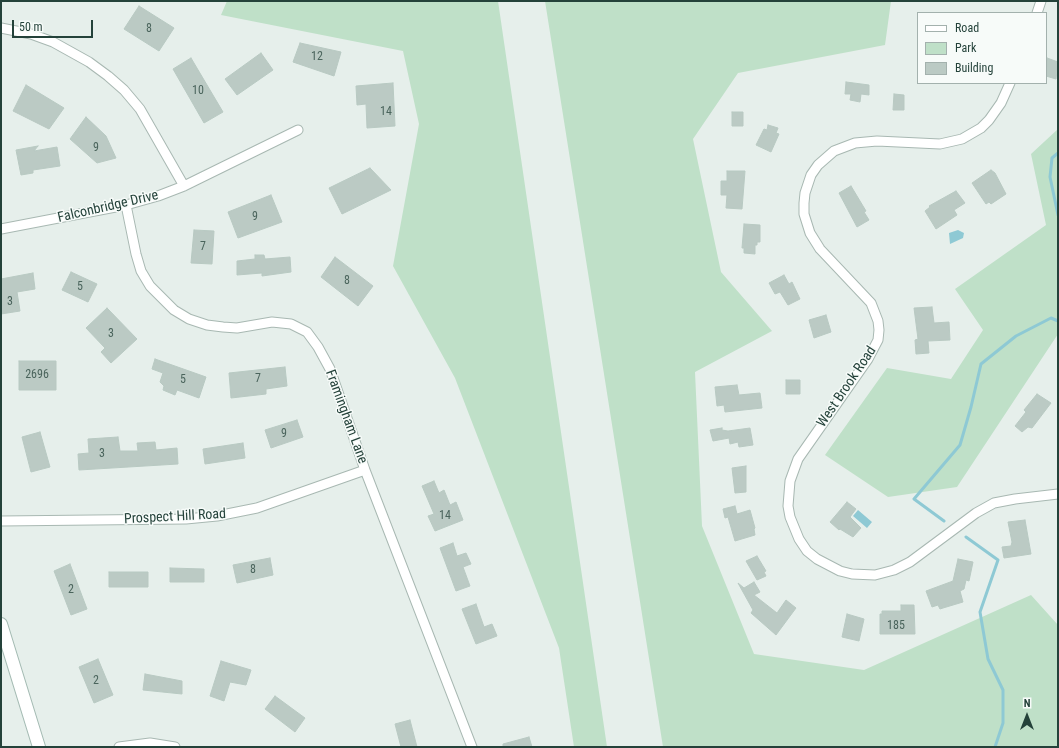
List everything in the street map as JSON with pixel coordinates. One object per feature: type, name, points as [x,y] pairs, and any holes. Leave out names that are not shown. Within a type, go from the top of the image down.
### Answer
[{"type":"main road","points":[[1,624],[40,747]]},
{"type":"street","points":[[1037,12],[1041,1]]},
{"type":"street","points":[[1,28],[31,34],[53,42],[89,62],[113,81],[140,109],[184,186]]},
{"type":"street","name":"West Brook Road","points":[[1010,84],[1001,103],[989,120],[982,128],[962,139],[940,144],[877,141],[855,143],[834,151],[818,165],[811,175],[805,193],[804,203],[804,214],[810,233],[820,249],[871,303],[877,316],[879,330],[878,340],[868,359],[798,459],[790,481],[788,506],[790,517],[799,539],[807,550],[817,559],[852,574],[874,575],[894,570],[910,562],[976,512],[994,504],[1015,499],[1058,494]]},
{"type":"street","name":"Falconbridge Drive","points":[[1,229],[126,205],[184,186],[298,130]]},
{"type":"street","name":"Framingham Lane","points":[[126,205],[141,272],[150,286],[174,310],[189,319],[223,328],[243,327],[272,322],[291,324],[299,327],[312,338],[330,369],[365,470],[472,747]]},
{"type":"street","name":"Prospect Hill Road","points":[[1,521],[186,519],[217,516],[256,508],[365,470]]},
{"type":"street","points":[[119,747],[150,744],[175,747]]},
{"type":"green space","points":[[227,1],[498,1],[607,747],[574,747],[559,648],[455,378],[393,266],[419,124],[403,51],[221,15]]},
{"type":"green space","points":[[545,1],[891,1],[885,45],[738,73],[693,139],[721,272],[772,331],[695,372],[702,526],[754,654],[864,670],[1031,595],[1058,625],[1058,747],[663,747]]},
{"type":"green space","points":[[1058,129],[1058,334],[957,487],[888,497],[825,455],[887,368],[951,379],[983,330],[955,289],[1046,225],[1031,154]]},
{"type":"water","points":[[958,230],[964,233],[963,238],[950,244],[949,233]]},
{"type":"water","points":[[858,510],[872,522],[867,528],[853,516]]},
{"type":"building","points":[[139,6],[174,28],[159,51],[124,29]]},
{"type":"building","points":[[300,43],[341,52],[334,76],[293,62]]},
{"type":"building","points":[[261,53],[273,70],[237,95],[225,79]]},
{"type":"building","points":[[191,58],[223,112],[204,123],[173,69]]},
{"type":"building","points":[[1047,58],[1058,62],[1056,79],[1047,76]]},
{"type":"building","points":[[846,82],[869,85],[869,95],[861,94],[860,102],[850,100],[851,94],[845,94]]},
{"type":"building","points":[[393,83],[395,126],[367,128],[366,104],[357,105],[356,86]]},
{"type":"building","points":[[26,85],[64,108],[49,129],[13,111]]},
{"type":"building","points":[[894,94],[904,95],[904,110],[893,110]]},
{"type":"building","points":[[732,112],[743,112],[743,126],[732,126]]},
{"type":"building","points":[[86,117],[106,136],[116,158],[97,163],[70,139]]},
{"type":"building","points":[[768,125],[778,128],[776,133],[779,134],[771,152],[756,145],[764,129],[767,130]]},
{"type":"building","points":[[38,146],[34,151],[57,147],[60,166],[33,170],[33,173],[21,175],[16,150]]},
{"type":"building","points":[[370,168],[391,190],[342,214],[329,188]]},
{"type":"building","points":[[991,170],[995,173],[1006,194],[991,204],[989,202],[986,204],[972,183]]},
{"type":"building","points":[[727,171],[745,171],[742,209],[726,208],[727,195],[721,195],[721,181],[727,181]]},
{"type":"building","points":[[851,186],[866,211],[864,212],[869,220],[857,227],[839,193]]},
{"type":"building","points":[[956,191],[965,203],[954,210],[957,215],[936,229],[925,211],[930,207],[929,206]]},
{"type":"building","points":[[271,195],[282,222],[238,238],[228,212]]},
{"type":"building","points":[[744,224],[760,225],[760,242],[757,242],[757,245],[755,245],[755,254],[744,253],[744,248],[742,248]]},
{"type":"building","points":[[194,230],[214,231],[212,264],[191,263]]},
{"type":"building","points":[[255,255],[264,255],[265,259],[290,257],[291,272],[262,276],[262,273],[237,275],[237,261],[255,259]]},
{"type":"building","points":[[335,257],[373,286],[358,306],[321,277]]},
{"type":"building","points":[[71,272],[97,284],[88,302],[62,290]]},
{"type":"building","points":[[33,273],[35,289],[17,292],[20,311],[1,314],[1,279]]},
{"type":"building","points":[[784,275],[789,284],[792,282],[800,299],[788,305],[780,292],[775,294],[769,283]]},
{"type":"building","points":[[932,307],[934,323],[949,322],[950,340],[928,341],[929,353],[916,354],[915,340],[918,339],[914,308]]},
{"type":"building","points":[[107,308],[137,339],[111,363],[101,352],[105,348],[86,328]]},
{"type":"building","points":[[826,315],[831,332],[814,338],[809,320]]},
{"type":"building","points":[[155,359],[206,377],[199,398],[177,390],[175,395],[163,390],[164,386],[160,382],[163,373],[152,369]]},
{"type":"building","points":[[19,361],[56,361],[56,390],[19,390]]},
{"type":"building","points":[[285,367],[287,386],[266,389],[266,394],[231,398],[229,373]]},
{"type":"building","points":[[786,380],[800,380],[800,394],[786,394]]},
{"type":"building","points":[[737,385],[739,395],[760,393],[762,408],[725,412],[724,405],[717,406],[715,387]]},
{"type":"building","points":[[1037,394],[1051,403],[1032,428],[1028,427],[1022,432],[1015,426],[1026,412],[1024,410]]},
{"type":"building","points":[[297,420],[303,437],[271,448],[265,430]]},
{"type":"building","points":[[722,428],[722,430],[728,431],[750,428],[753,445],[739,447],[738,442],[730,444],[729,438],[713,441],[710,430]]},
{"type":"building","points":[[40,432],[50,467],[31,472],[22,437]]},
{"type":"building","points":[[118,437],[120,451],[138,451],[137,443],[155,442],[156,450],[177,448],[178,464],[79,470],[78,454],[89,453],[88,439]]},
{"type":"building","points":[[243,443],[245,458],[205,464],[203,449]]},
{"type":"building","points":[[746,466],[746,492],[735,493],[732,468]]},
{"type":"building","points":[[434,481],[439,493],[444,490],[450,505],[456,502],[463,520],[435,531],[428,516],[434,514],[422,486]]},
{"type":"building","points":[[847,502],[856,509],[850,517],[861,528],[853,537],[840,529],[839,530],[830,522]]},
{"type":"building","points":[[735,506],[737,514],[750,510],[755,528],[755,535],[735,541],[728,517],[725,518],[723,509]]},
{"type":"building","points":[[1025,520],[1031,554],[1004,558],[1002,547],[1011,546],[1012,542],[1008,522]]},
{"type":"building","points":[[453,543],[457,556],[466,553],[471,564],[463,567],[470,586],[456,591],[440,548]]},
{"type":"building","points":[[757,556],[766,571],[764,572],[766,576],[757,580],[746,561]]},
{"type":"building","points":[[270,558],[273,575],[237,583],[233,565]]},
{"type":"building","points":[[958,559],[973,562],[969,581],[966,580],[964,589],[960,591],[963,602],[940,609],[938,605],[932,607],[926,591],[953,581]]},
{"type":"building","points":[[70,564],[87,609],[71,615],[54,571]]},
{"type":"building","points":[[170,568],[204,569],[204,582],[170,582]]},
{"type":"building","points":[[109,572],[148,572],[148,587],[109,587]]},
{"type":"building","points":[[754,582],[760,592],[754,595],[777,613],[786,600],[796,608],[776,635],[751,613],[753,610],[738,583],[744,588]]},
{"type":"building","points":[[476,604],[484,627],[492,624],[497,636],[476,644],[462,609]]},
{"type":"building","points":[[901,605],[914,605],[915,634],[880,634],[880,614],[882,614],[882,611],[901,611]]},
{"type":"building","points":[[847,614],[864,619],[859,641],[842,637]]},
{"type":"building","points":[[98,659],[113,695],[94,703],[79,667]]},
{"type":"building","points":[[221,661],[251,670],[246,685],[230,682],[224,701],[210,696]]},
{"type":"building","points":[[145,674],[182,681],[182,694],[143,690]]},
{"type":"building","points":[[275,696],[305,718],[295,732],[265,709]]},
{"type":"building","points":[[410,720],[417,747],[401,747],[395,724]]},
{"type":"building","points":[[529,737],[532,747],[503,747],[503,744]]},
{"type":"waterway","points":[[1058,153],[1052,158],[1050,177],[1058,215]]},
{"type":"waterway","points":[[944,521],[914,499],[960,445],[981,364],[1016,336],[1051,318],[1058,321]]},
{"type":"waterway","points":[[966,537],[998,560],[980,612],[988,659],[1003,690],[1003,723],[995,747]]}]
